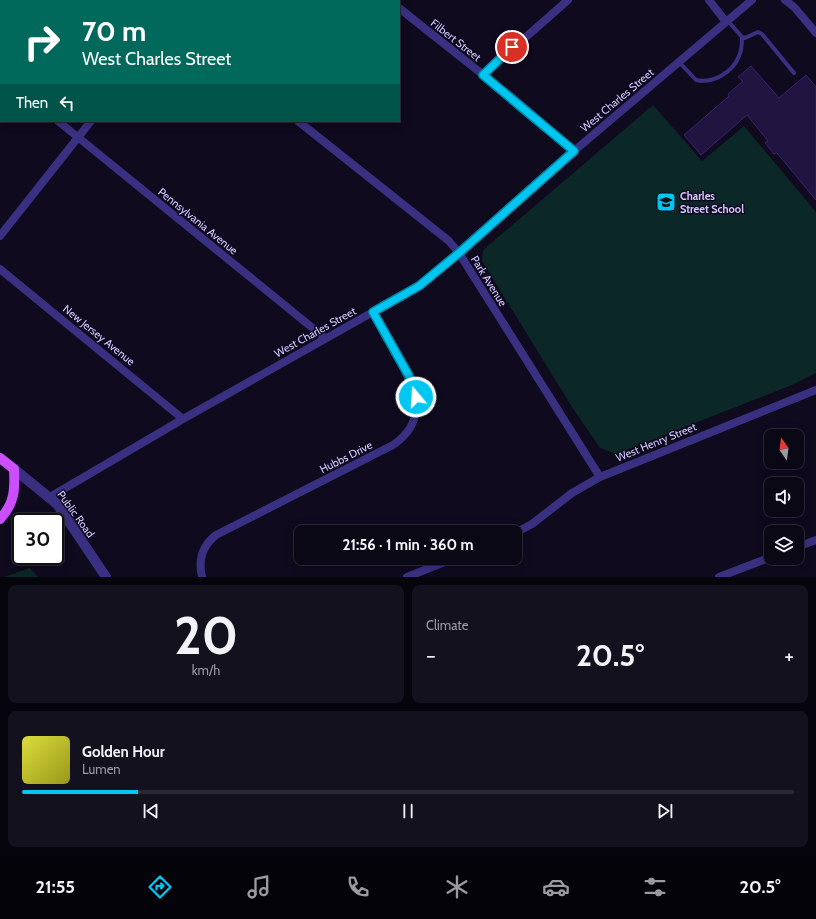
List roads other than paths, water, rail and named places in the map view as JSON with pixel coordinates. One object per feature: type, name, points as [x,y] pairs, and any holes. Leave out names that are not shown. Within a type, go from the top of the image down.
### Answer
[{"type":"main road","name":"Public Road","points":[[0,458],[14,469]]},
{"type":"main road","points":[[0,519],[14,496],[14,469]]},
{"type":"street","points":[[483,75],[568,0]]},
{"type":"street","points":[[709,0],[727,22]]},
{"type":"street","name":"West Charles Street","points":[[50,496],[183,418],[419,286],[459,253],[574,151],[752,0]]},
{"type":"street","points":[[785,0],[796,8],[816,33]]},
{"type":"street","name":"Filbert Street","points":[[400,9],[483,75],[574,151]]},
{"type":"street","name":"Pennsylvania Avenue","points":[[59,122],[325,338]]},
{"type":"street","points":[[0,236],[90,122]]},
{"type":"street","name":"Park Avenue","points":[[299,122],[449,241],[459,253],[600,477]]},
{"type":"street","name":"New Jersey Avenue","points":[[0,269],[183,418]]},
{"type":"street","name":"Hubbs Drive","points":[[202,577],[200,566],[201,555],[206,544],[216,535],[393,445],[404,438],[411,429],[416,409],[414,389],[409,376],[373,312]]},
{"type":"street","name":"West Henry Street","points":[[522,529],[532,524],[572,492],[600,477],[816,390]]},
{"type":"street","name":"Public Road","points":[[14,469],[50,496],[66,516],[106,577]]},
{"type":"street","points":[[804,544],[816,540]]},
{"type":"street","points":[[719,577],[764,560]]},
{"type":"street","points":[[406,577],[437,565]]},
{"type":"lane","points":[[727,22],[742,37],[745,38],[758,32],[762,34],[794,73]]},
{"type":"lane","points":[[679,62],[696,80],[712,80],[721,76],[735,63],[739,56],[742,37]]},
{"type":"place","name":"Charles Street School","points":[[666,202]]}]
